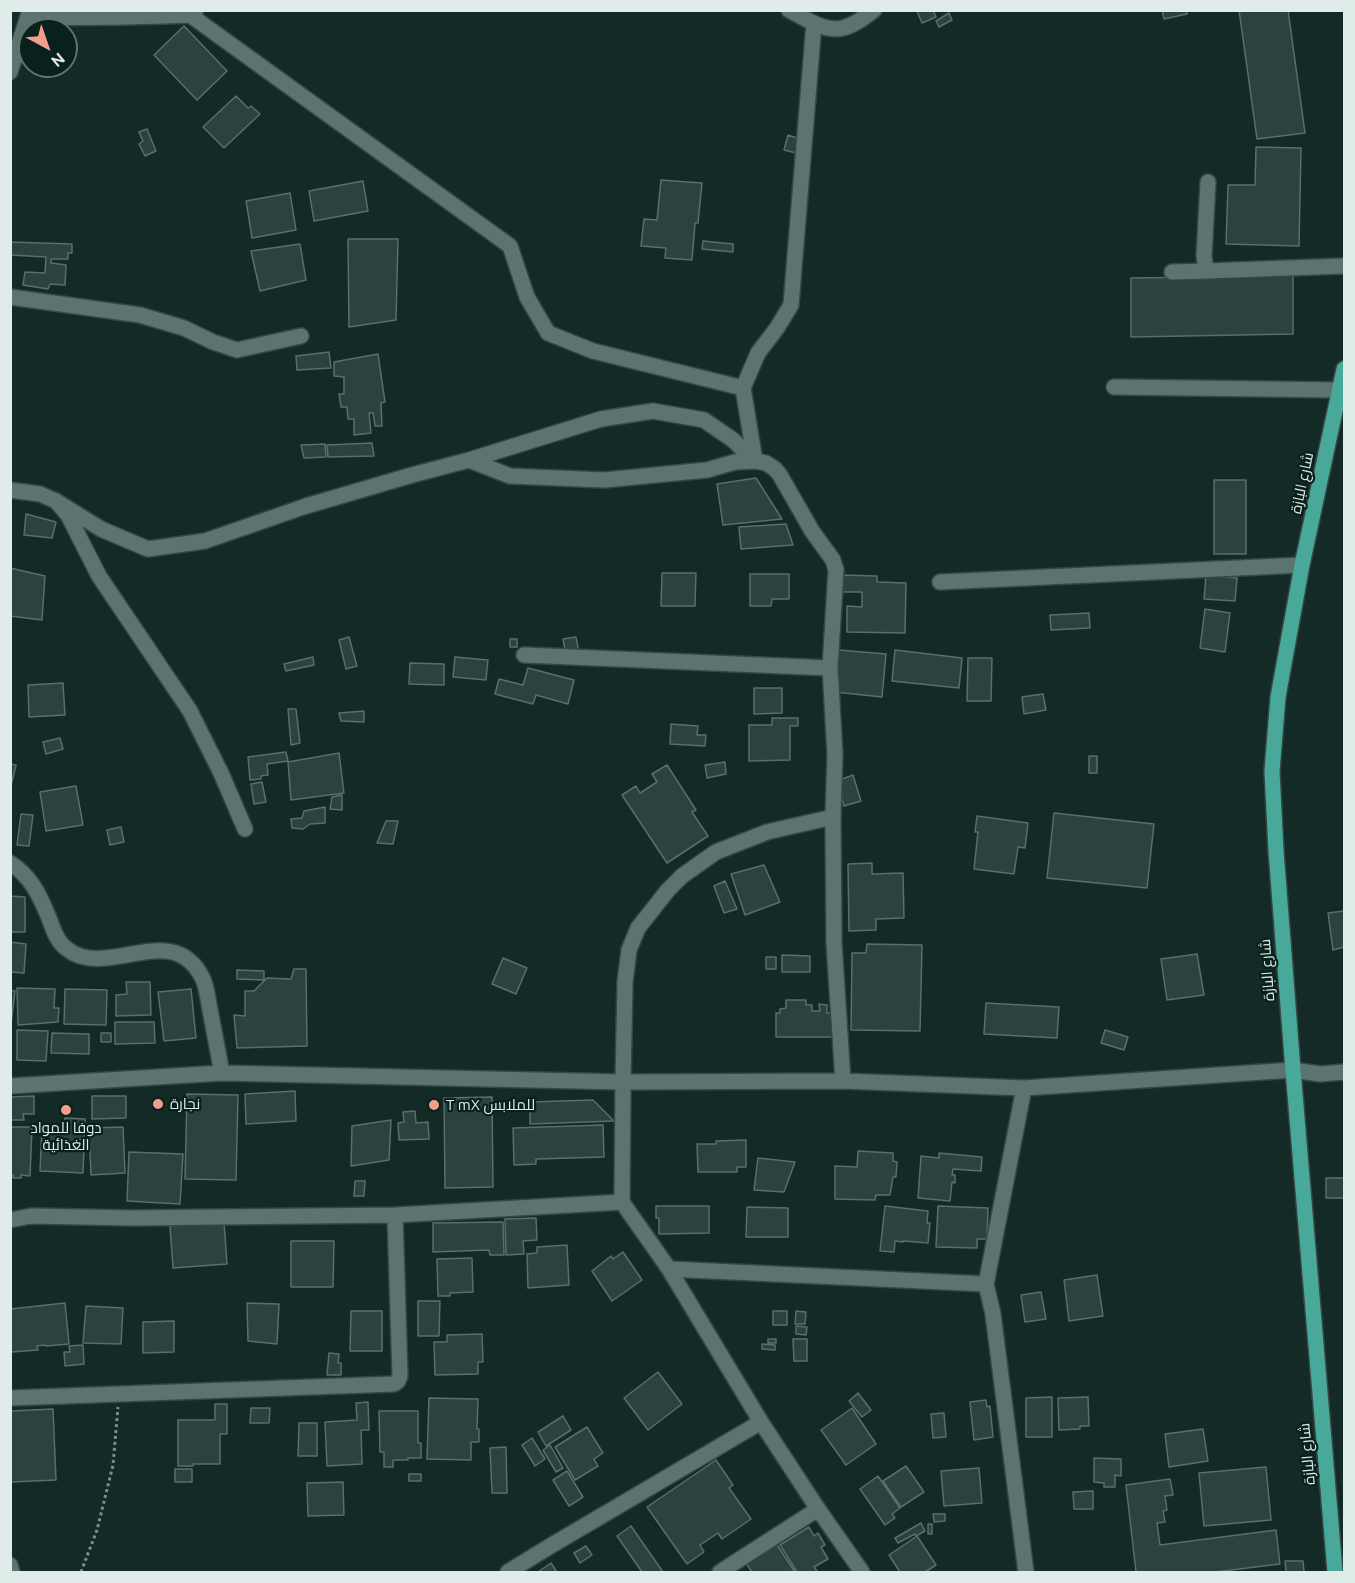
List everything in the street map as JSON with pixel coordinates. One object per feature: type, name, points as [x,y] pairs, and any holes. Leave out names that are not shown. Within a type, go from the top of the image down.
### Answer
[{"type":"main road","name":"شارع البازة","points":[[1335,1572],[1293,1070],[1272,771],[1278,698],[1302,566],[1344,369]]},
{"type":"street","points":[[789,10],[830,30],[845,29],[859,22],[874,10]]},
{"type":"street","points":[[10,72],[29,13],[113,18],[193,13],[510,246],[528,297],[548,333],[593,351],[743,388]]},
{"type":"street","points":[[755,461],[743,388],[758,353],[791,305],[814,23]]},
{"type":"street","points":[[1206,271],[1204,256],[1208,182]]},
{"type":"street","points":[[1172,272],[1344,266]]},
{"type":"street","points":[[10,297],[140,315],[184,328],[213,342],[237,350],[301,336]]},
{"type":"street","points":[[1114,387],[1340,390]]},
{"type":"street","points":[[10,490],[40,494],[56,501],[101,529],[148,549],[205,541],[306,506],[469,460],[601,419],[653,411],[704,420],[733,440],[755,461]]},
{"type":"street","points":[[469,460],[510,476],[604,480],[707,470],[735,462],[766,463],[780,475],[812,531],[832,560],[836,570],[830,668],[835,754],[834,943],[843,1081]]},
{"type":"street","points":[[56,501],[68,515],[99,576],[190,711],[221,773],[245,829]]},
{"type":"street","points":[[940,582],[1302,566]]},
{"type":"street","points":[[524,655],[830,668]]},
{"type":"street","points":[[833,817],[767,832],[716,852],[682,876],[654,906],[638,928],[629,950],[625,982],[622,1202],[669,1269],[761,1422],[862,1572]]},
{"type":"street","points":[[10,863],[19,868],[34,885],[55,935],[65,948],[78,956],[100,959],[156,950],[181,954],[195,964],[204,982],[222,1073]]},
{"type":"street","points":[[10,1086],[222,1073],[623,1082],[843,1081],[1024,1088],[1293,1070],[1320,1074],[1344,1072]]},
{"type":"street","points":[[1024,1088],[986,1284],[995,1326],[1026,1572]]},
{"type":"street","points":[[10,1220],[31,1216],[132,1218],[395,1215],[622,1202]]},
{"type":"street","points":[[10,1398],[394,1384],[400,1376],[395,1215]]},
{"type":"street","points":[[669,1269],[986,1284]]},
{"type":"street","points":[[508,1572],[761,1422]]},
{"type":"street","points":[[720,1572],[818,1509]]},
{"type":"street","points":[[10,1566],[12,1572]]},
{"type":"path","points":[[81,1572],[97,1530],[113,1466],[119,1394]]},
{"type":"building","points":[[933,10],[936,17],[922,23],[917,11]]},
{"type":"building","points":[[1162,10],[1187,10],[1187,14],[1164,19]]},
{"type":"building","points":[[1239,10],[1288,10],[1305,133],[1257,139]]},
{"type":"building","points":[[949,13],[952,20],[939,27],[936,21]]},
{"type":"building","points":[[184,26],[227,71],[197,100],[154,55]]},
{"type":"building","points":[[236,96],[248,108],[251,106],[260,114],[224,148],[203,127]]},
{"type":"building","points":[[147,129],[156,151],[145,156],[139,144],[143,141],[139,132]]},
{"type":"building","points":[[788,135],[800,139],[796,153],[784,150]]},
{"type":"building","points":[[1256,147],[1301,148],[1299,246],[1226,244],[1228,185],[1255,185]]},
{"type":"building","points":[[661,180],[702,183],[692,260],[665,258],[666,248],[641,246],[644,219],[657,220]]},
{"type":"building","points":[[363,181],[368,211],[314,221],[309,191]]},
{"type":"building","points":[[290,193],[296,230],[252,238],[246,201]]},
{"type":"building","points":[[348,239],[398,239],[396,320],[349,327]]},
{"type":"building","points":[[703,241],[733,244],[733,252],[702,249]]},
{"type":"building","points":[[10,242],[72,244],[72,253],[68,253],[68,259],[51,259],[51,263],[66,265],[65,285],[50,284],[48,289],[23,285],[25,272],[45,273],[46,257],[10,255]]},
{"type":"building","points":[[300,244],[306,280],[260,291],[251,251]]},
{"type":"building","points":[[1293,276],[1293,334],[1131,337],[1131,278]]},
{"type":"building","points":[[329,352],[331,368],[297,370],[296,356]]},
{"type":"building","points":[[378,354],[385,402],[381,403],[382,426],[375,426],[373,413],[369,413],[371,433],[354,435],[354,419],[348,419],[347,407],[341,407],[339,394],[344,394],[344,377],[334,376],[334,362]]},
{"type":"building","points":[[372,443],[374,456],[328,457],[327,445]]},
{"type":"building","points":[[325,444],[326,457],[304,458],[301,445]]},
{"type":"building","points":[[756,478],[782,519],[723,525],[717,484]]},
{"type":"building","points":[[1214,480],[1246,480],[1246,554],[1214,554]]},
{"type":"building","points":[[26,514],[56,522],[52,538],[24,535]]},
{"type":"building","points":[[786,524],[793,545],[741,549],[739,527]]},
{"type":"building","points":[[10,568],[45,576],[42,620],[10,616]]},
{"type":"building","points":[[662,573],[696,573],[695,606],[661,606]]},
{"type":"building","points":[[750,574],[789,574],[789,599],[772,599],[771,606],[750,606]]},
{"type":"building","points":[[841,575],[877,576],[877,582],[906,583],[905,633],[847,632],[847,606],[862,607],[862,592],[840,592]]},
{"type":"building","points":[[1206,575],[1237,578],[1235,601],[1204,599]]},
{"type":"building","points":[[1205,609],[1230,613],[1225,652],[1200,648]]},
{"type":"building","points":[[1089,613],[1090,628],[1051,630],[1050,615]]},
{"type":"building","points":[[349,637],[357,666],[346,669],[339,640]]},
{"type":"building","points":[[576,637],[579,653],[566,655],[563,639]]},
{"type":"building","points":[[510,639],[517,639],[517,647],[510,647]]},
{"type":"building","points":[[839,650],[886,654],[882,697],[835,692]]},
{"type":"building","points":[[895,650],[962,658],[959,688],[892,681]]},
{"type":"building","points":[[313,657],[314,665],[286,671],[284,664]]},
{"type":"building","points":[[455,657],[488,660],[486,680],[453,677]]},
{"type":"building","points":[[968,658],[992,658],[991,701],[967,701]]},
{"type":"building","points":[[410,663],[444,664],[444,685],[409,684]]},
{"type":"building","points":[[528,668],[574,680],[568,704],[536,695],[533,704],[495,694],[499,679],[523,685]]},
{"type":"building","points":[[63,683],[65,715],[29,717],[28,685]]},
{"type":"building","points":[[754,688],[782,688],[782,713],[754,714]]},
{"type":"building","points":[[1043,694],[1046,710],[1024,714],[1022,697]]},
{"type":"building","points":[[288,709],[296,709],[300,743],[291,745]]},
{"type":"building","points":[[364,711],[364,722],[341,721],[339,713]]},
{"type":"building","points":[[772,718],[798,718],[798,726],[790,726],[790,760],[749,761],[749,725],[772,725]]},
{"type":"building","points":[[671,724],[698,726],[697,735],[706,735],[705,746],[670,744]]},
{"type":"building","points":[[60,738],[63,749],[46,754],[43,742]]},
{"type":"building","points":[[286,752],[288,761],[267,764],[268,775],[261,776],[261,779],[250,780],[248,757]]},
{"type":"building","points":[[339,753],[344,793],[291,800],[288,762]]},
{"type":"building","points":[[1089,756],[1097,756],[1097,773],[1089,773]]},
{"type":"building","points":[[725,762],[726,774],[707,778],[705,765]]},
{"type":"building","points":[[10,764],[16,765],[10,790]]},
{"type":"building","points":[[667,765],[696,810],[692,812],[708,836],[667,863],[622,795],[636,786],[640,793],[657,782],[652,774]]},
{"type":"building","points":[[853,775],[861,801],[844,806],[837,781]]},
{"type":"building","points":[[262,782],[266,802],[254,804],[251,784]]},
{"type":"building","points":[[76,786],[83,825],[46,831],[40,792]]},
{"type":"building","points":[[342,795],[342,810],[330,809],[332,797]]},
{"type":"building","points":[[325,807],[325,823],[310,824],[303,829],[292,828],[291,819],[302,818],[304,811]]},
{"type":"building","points":[[1054,813],[1154,824],[1147,888],[1047,878]]},
{"type":"building","points":[[21,814],[33,815],[29,846],[17,845]]},
{"type":"building","points":[[977,816],[1028,823],[1025,848],[1018,847],[1014,874],[974,869],[978,832],[975,832]]},
{"type":"building","points":[[386,821],[398,821],[393,844],[377,843]]},
{"type":"building","points":[[121,827],[124,842],[110,845],[107,830]]},
{"type":"building","points":[[872,863],[872,874],[903,873],[904,918],[876,919],[876,930],[849,931],[848,864]]},
{"type":"building","points":[[764,865],[780,902],[745,915],[731,874]]},
{"type":"building","points":[[725,881],[737,909],[724,913],[714,886]]},
{"type":"building","points":[[10,896],[25,897],[25,932],[10,932]]},
{"type":"building","points":[[1344,911],[1344,947],[1333,950],[1328,913]]},
{"type":"building","points":[[10,942],[26,944],[24,973],[10,972]]},
{"type":"building","points":[[867,944],[922,945],[920,1031],[851,1030],[852,953],[866,953]]},
{"type":"building","points":[[1197,954],[1204,995],[1167,1000],[1161,959]]},
{"type":"building","points":[[782,955],[810,956],[810,972],[782,972]]},
{"type":"building","points":[[766,957],[776,957],[776,969],[766,969]]},
{"type":"building","points":[[503,958],[527,968],[516,994],[492,984]]},
{"type":"building","points":[[294,969],[306,969],[307,1046],[237,1048],[234,1015],[245,1016],[245,991],[254,991],[267,978],[291,979]]},
{"type":"building","points":[[237,970],[264,971],[264,980],[237,979]]},
{"type":"building","points":[[126,982],[150,982],[151,1015],[116,1016],[116,995],[127,994]]},
{"type":"building","points":[[17,988],[55,989],[54,1008],[59,1008],[58,1022],[18,1025]]},
{"type":"building","points":[[65,989],[107,990],[106,1025],[64,1024]]},
{"type":"building","points":[[191,989],[196,1038],[164,1041],[158,992]]},
{"type":"building","points":[[10,990],[15,991],[10,1033]]},
{"type":"building","points":[[786,1000],[806,1000],[806,1005],[812,1005],[812,1011],[820,1011],[819,1004],[827,1005],[827,1013],[834,1013],[834,1037],[776,1037],[776,1013],[786,1008]]},
{"type":"building","points":[[986,1003],[1059,1007],[1057,1038],[984,1034]]},
{"type":"building","points":[[115,1022],[154,1022],[155,1043],[115,1044]]},
{"type":"building","points":[[17,1030],[48,1031],[46,1061],[17,1060]]},
{"type":"building","points":[[1105,1030],[1128,1037],[1124,1050],[1101,1043]]},
{"type":"building","points":[[52,1033],[89,1034],[89,1054],[51,1053]]},
{"type":"building","points":[[101,1033],[111,1033],[111,1042],[101,1042]]},
{"type":"building","points":[[295,1091],[296,1121],[246,1124],[245,1094]]},
{"type":"building","points":[[187,1094],[238,1095],[236,1180],[185,1179]]},
{"type":"building","points":[[34,1096],[34,1114],[23,1114],[24,1120],[10,1120],[10,1097]]},
{"type":"building","points":[[92,1096],[126,1096],[126,1118],[92,1119]]},
{"type":"building","points":[[492,1097],[493,1187],[445,1188],[444,1098]]},
{"type":"building","points":[[593,1100],[614,1121],[530,1124],[530,1102]]},
{"type":"building","points":[[415,1111],[416,1123],[428,1122],[429,1139],[399,1140],[398,1123],[404,1122],[403,1112]]},
{"type":"building","points":[[65,1118],[85,1119],[84,1140],[76,1140],[75,1148],[84,1149],[83,1173],[40,1171],[42,1128],[65,1126]]},
{"type":"building","points":[[391,1120],[389,1160],[351,1166],[352,1126]]},
{"type":"building","points":[[603,1125],[604,1157],[536,1159],[536,1164],[514,1165],[513,1128]]},
{"type":"building","points":[[10,1127],[32,1127],[30,1176],[21,1175],[21,1178],[13,1178],[13,1175],[10,1175]]},
{"type":"building","points":[[123,1127],[125,1173],[91,1175],[89,1128]]},
{"type":"building","points":[[746,1140],[746,1167],[737,1167],[737,1172],[698,1172],[697,1144]]},
{"type":"building","points":[[858,1151],[893,1153],[893,1161],[897,1162],[896,1177],[893,1177],[890,1195],[876,1195],[875,1200],[835,1199],[835,1166],[857,1167]]},
{"type":"building","points":[[129,1152],[183,1154],[180,1204],[127,1201]]},
{"type":"building","points":[[939,1153],[982,1157],[981,1171],[953,1169],[952,1175],[955,1175],[955,1183],[952,1182],[950,1201],[918,1198],[921,1156],[939,1158]]},
{"type":"building","points":[[758,1158],[795,1162],[784,1192],[754,1190]]},
{"type":"building","points":[[1326,1178],[1344,1178],[1344,1198],[1326,1198]]},
{"type":"building","points":[[355,1181],[365,1181],[364,1196],[354,1196]]},
{"type":"building","points":[[656,1206],[709,1206],[709,1233],[659,1234]]},
{"type":"building","points":[[885,1206],[928,1211],[927,1223],[930,1223],[928,1243],[895,1241],[894,1252],[880,1251]]},
{"type":"building","points":[[938,1206],[988,1208],[987,1239],[977,1239],[977,1248],[936,1247]]},
{"type":"building","points":[[747,1207],[788,1208],[788,1237],[746,1237]]},
{"type":"building","points":[[536,1218],[537,1240],[523,1241],[524,1254],[506,1255],[505,1219]]},
{"type":"building","points":[[224,1222],[227,1264],[173,1268],[170,1226]]},
{"type":"building","points":[[503,1222],[504,1255],[490,1255],[489,1250],[433,1252],[433,1223]]},
{"type":"building","points":[[291,1241],[334,1241],[333,1287],[291,1287]]},
{"type":"building","points":[[567,1245],[569,1285],[528,1288],[527,1254],[537,1253],[537,1247]]},
{"type":"building","points":[[623,1252],[642,1280],[612,1301],[592,1271],[611,1256],[613,1259]]},
{"type":"building","points":[[472,1258],[473,1292],[438,1296],[437,1259]]},
{"type":"building","points":[[1097,1275],[1103,1316],[1069,1321],[1064,1280]]},
{"type":"building","points":[[1041,1292],[1046,1319],[1025,1322],[1021,1295]]},
{"type":"building","points":[[418,1301],[440,1301],[439,1336],[418,1336]]},
{"type":"building","points":[[65,1303],[69,1344],[37,1346],[38,1350],[11,1352],[10,1309]]},
{"type":"building","points":[[247,1303],[279,1304],[277,1344],[248,1341]]},
{"type":"building","points":[[86,1306],[123,1308],[121,1344],[83,1343]]},
{"type":"building","points":[[351,1311],[382,1311],[382,1351],[350,1351]]},
{"type":"building","points":[[773,1311],[787,1311],[787,1325],[773,1325]]},
{"type":"building","points":[[796,1311],[806,1312],[805,1324],[795,1324]]},
{"type":"building","points":[[174,1321],[174,1352],[143,1353],[143,1322]]},
{"type":"building","points":[[796,1326],[807,1327],[806,1335],[796,1334]]},
{"type":"building","points":[[482,1334],[483,1362],[478,1362],[478,1374],[435,1375],[434,1342],[447,1342],[447,1335]]},
{"type":"building","points":[[768,1339],[776,1339],[776,1343],[768,1343]]},
{"type":"building","points":[[793,1339],[807,1339],[807,1361],[794,1361]]},
{"type":"building","points":[[762,1344],[775,1345],[775,1350],[762,1349]]},
{"type":"building","points":[[83,1345],[84,1364],[65,1366],[64,1352],[70,1352],[69,1346]]},
{"type":"building","points":[[329,1353],[339,1354],[338,1363],[341,1363],[341,1375],[327,1375]]},
{"type":"building","points":[[658,1372],[682,1404],[648,1430],[624,1398]]},
{"type":"building","points":[[858,1393],[871,1410],[862,1417],[849,1401]]},
{"type":"building","points":[[1052,1397],[1052,1437],[1026,1437],[1026,1398]]},
{"type":"building","points":[[1088,1397],[1089,1426],[1059,1430],[1058,1398]]},
{"type":"building","points":[[429,1398],[478,1399],[479,1442],[471,1442],[471,1460],[427,1459]]},
{"type":"building","points":[[986,1400],[987,1407],[990,1406],[993,1437],[974,1440],[970,1402]]},
{"type":"building","points":[[368,1402],[369,1430],[361,1430],[362,1464],[327,1466],[325,1422],[357,1420],[356,1403]]},
{"type":"building","points":[[215,1404],[227,1404],[227,1434],[220,1434],[220,1464],[178,1466],[178,1420],[215,1420]]},
{"type":"building","points":[[251,1408],[270,1408],[269,1423],[250,1423]]},
{"type":"building","points":[[852,1408],[876,1444],[846,1465],[821,1430]]},
{"type":"building","points":[[53,1409],[56,1480],[11,1482],[10,1411]]},
{"type":"building","points":[[379,1411],[418,1411],[418,1443],[421,1443],[421,1458],[393,1460],[393,1467],[384,1467],[384,1452],[380,1452]]},
{"type":"building","points":[[944,1413],[946,1437],[933,1438],[931,1414]]},
{"type":"building","points":[[563,1416],[571,1430],[546,1446],[538,1432]]},
{"type":"building","points":[[299,1423],[317,1423],[317,1456],[298,1456]]},
{"type":"building","points":[[587,1427],[603,1453],[594,1459],[598,1466],[575,1480],[555,1447]]},
{"type":"building","points":[[1203,1429],[1208,1461],[1169,1467],[1165,1434]]},
{"type":"building","points":[[532,1438],[545,1459],[535,1466],[522,1445]]},
{"type":"building","points":[[550,1445],[563,1468],[556,1472],[543,1450]]},
{"type":"building","points":[[506,1447],[507,1493],[492,1493],[490,1448]]},
{"type":"building","points":[[1094,1458],[1121,1459],[1121,1476],[1115,1475],[1115,1487],[1104,1487],[1104,1483],[1094,1482]]},
{"type":"building","points":[[716,1460],[733,1485],[729,1488],[751,1519],[722,1539],[718,1533],[700,1545],[704,1552],[687,1564],[647,1507]]},
{"type":"building","points":[[906,1466],[924,1492],[901,1507],[883,1481]]},
{"type":"building","points":[[1266,1467],[1271,1520],[1204,1526],[1199,1473]]},
{"type":"building","points":[[979,1468],[982,1503],[944,1506],[941,1471]]},
{"type":"building","points":[[175,1469],[192,1469],[192,1482],[175,1482]]},
{"type":"building","points":[[567,1471],[583,1497],[569,1506],[553,1480]]},
{"type":"building","points":[[409,1474],[421,1474],[421,1481],[409,1481]]},
{"type":"building","points":[[878,1476],[900,1508],[892,1514],[895,1518],[885,1525],[860,1489]]},
{"type":"building","points":[[1170,1479],[1173,1495],[1165,1496],[1167,1510],[1163,1511],[1165,1522],[1157,1523],[1160,1545],[1276,1530],[1280,1564],[1215,1572],[1136,1572],[1126,1485]]},
{"type":"building","points":[[343,1482],[344,1515],[308,1516],[307,1483]]},
{"type":"building","points":[[1093,1491],[1093,1509],[1074,1509],[1073,1492]]},
{"type":"building","points":[[933,1514],[945,1514],[945,1521],[934,1522]]},
{"type":"building","points":[[921,1523],[925,1531],[898,1543],[895,1538]]},
{"type":"building","points":[[928,1524],[932,1524],[932,1534],[928,1534]]},
{"type":"building","points":[[631,1526],[663,1572],[642,1572],[617,1536]]},
{"type":"building","points":[[809,1527],[814,1536],[818,1533],[825,1545],[821,1547],[828,1559],[814,1567],[817,1571],[815,1572],[797,1572],[780,1545]]},
{"type":"building","points":[[917,1536],[936,1565],[925,1572],[900,1572],[889,1555]]},
{"type":"building","points":[[775,1542],[795,1572],[752,1572],[745,1562]]},
{"type":"building","points":[[586,1546],[592,1555],[580,1563],[574,1553]]},
{"type":"building","points":[[1285,1561],[1303,1561],[1304,1572],[1286,1572]]},
{"type":"building","points":[[551,1563],[557,1572],[538,1572]]},
{"type":"place","name":"نجارة","points":[[158,1104]]},
{"type":"place","name":"T mX للملابس","points":[[434,1105]]},
{"type":"place","name":"دوفا للمواد الغذائية","points":[[66,1110]]}]
